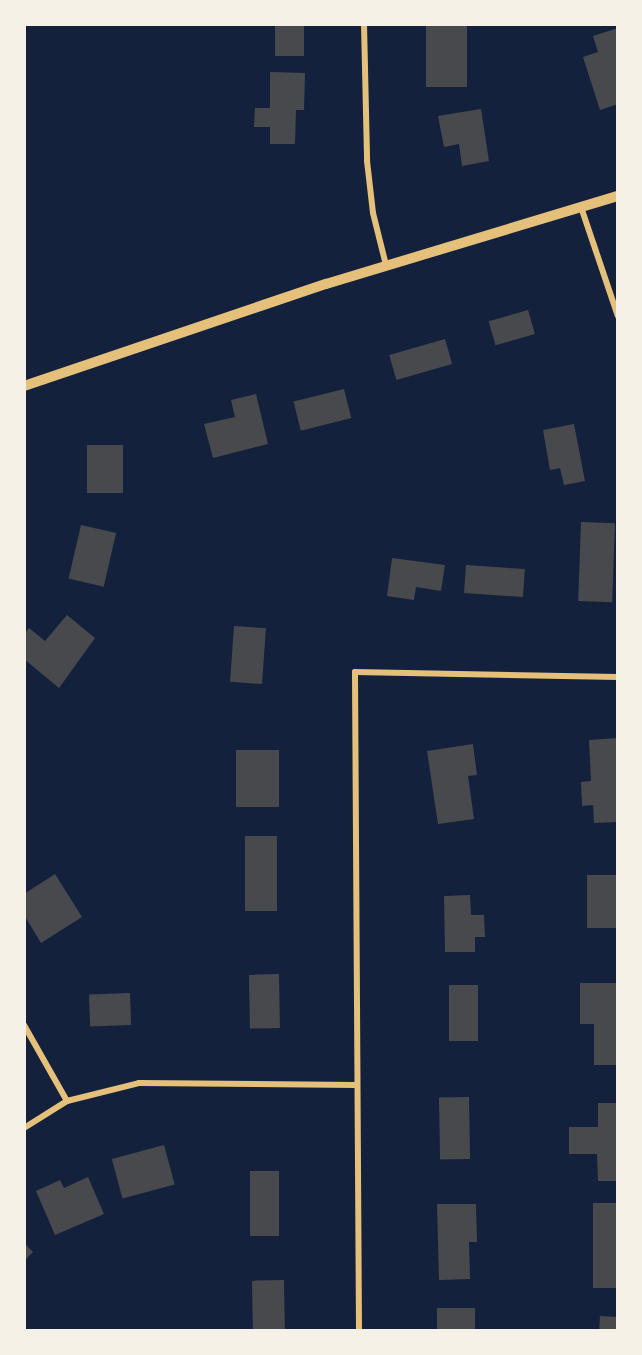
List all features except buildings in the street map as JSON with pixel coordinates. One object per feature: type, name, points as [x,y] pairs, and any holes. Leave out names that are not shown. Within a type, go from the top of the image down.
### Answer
[{"type":"street","points":[[364,24],[367,161],[373,213],[386,265]]},
{"type":"street","points":[[24,386],[386,265],[618,196]]},
{"type":"street","points":[[581,206],[618,316]]},
{"type":"street","points":[[359,1331],[355,672],[618,676]]},
{"type":"street","points":[[24,1024],[68,1101]]},
{"type":"street","points":[[24,1128],[68,1101],[139,1083],[356,1085]]}]
